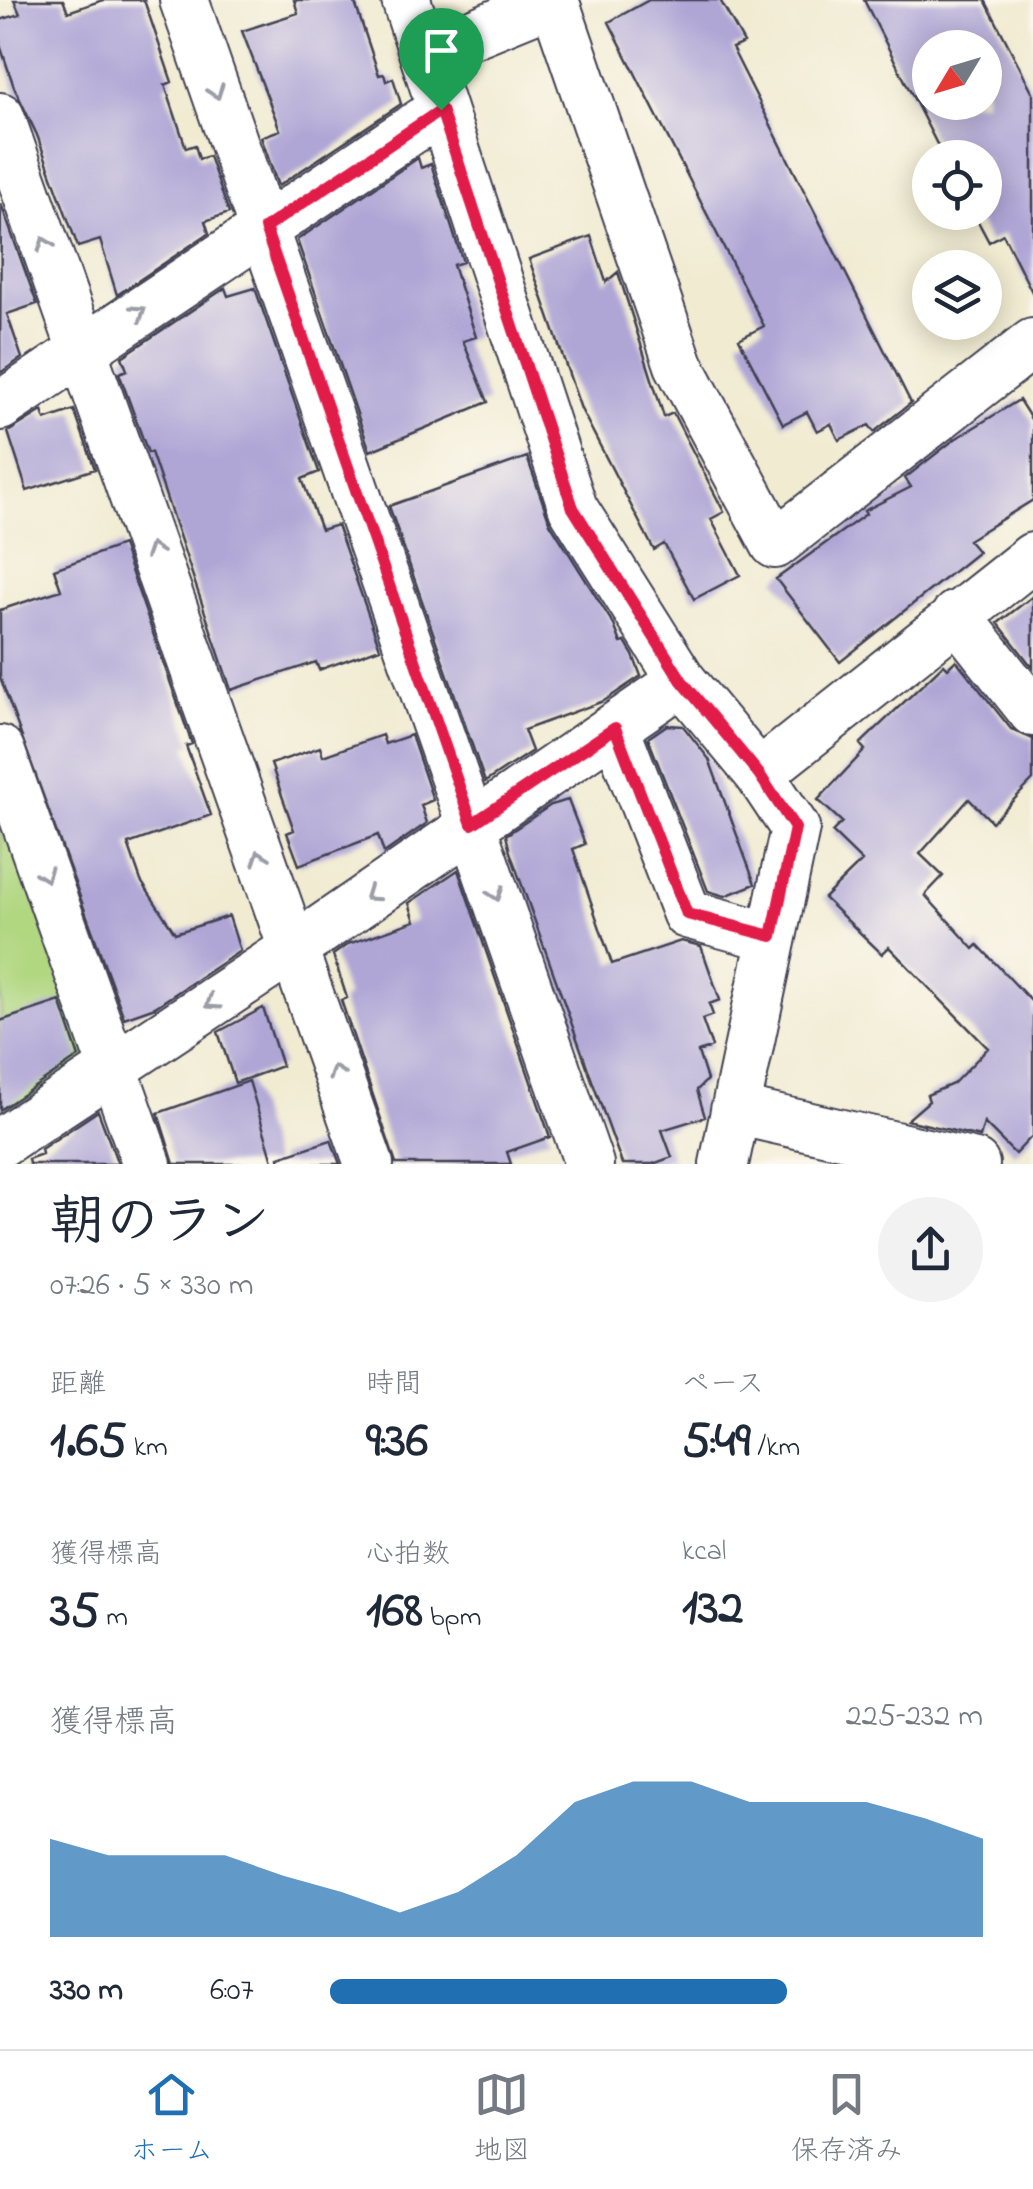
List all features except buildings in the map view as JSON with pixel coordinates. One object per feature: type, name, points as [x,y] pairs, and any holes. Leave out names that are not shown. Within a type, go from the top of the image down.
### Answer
[{"type":"street","points":[[184,0],[590,1164]]},
{"type":"street","points":[[406,0],[573,508],[682,681],[759,774],[795,828],[724,1164]]},
{"type":"street","points":[[425,54],[554,0],[679,364],[775,544],[1033,343]]},
{"type":"street","points":[[0,406],[441,110]]},
{"type":"street","points":[[0,116],[369,1164]]},
{"type":"street","points":[[759,774],[1033,557]]},
{"type":"street","points":[[956,615],[1033,712]]},
{"type":"street","points":[[0,1143],[292,949],[682,681]]},
{"type":"street","points":[[615,728],[687,914],[772,936]]},
{"type":"street","points":[[0,750],[147,1164]]},
{"type":"street","points":[[735,1110],[975,1164]]},
{"type":"green space","points":[[0,785],[91,1039],[85,1065],[0,1125]]},
{"type":"route","points":[[441,110],[573,508],[682,681],[759,774],[795,828],[772,936],[687,914],[615,728],[472,824],[265,228],[441,110]]}]
